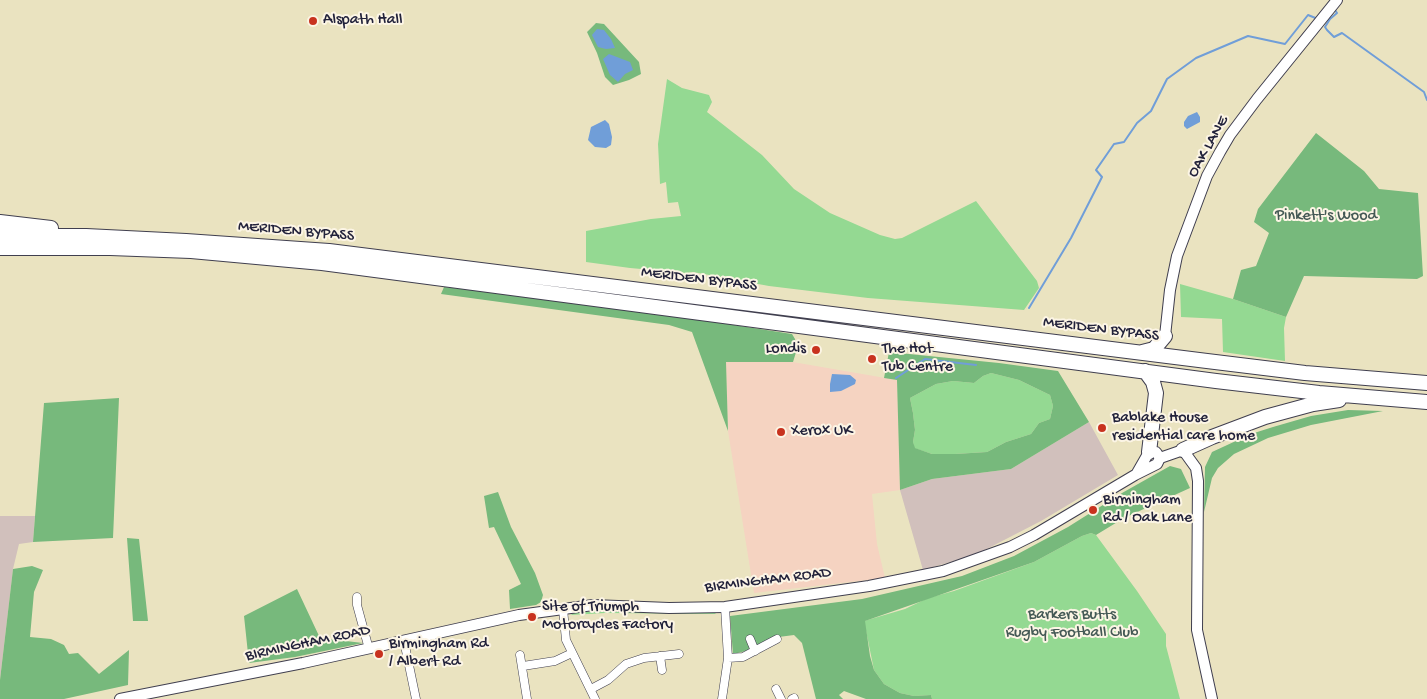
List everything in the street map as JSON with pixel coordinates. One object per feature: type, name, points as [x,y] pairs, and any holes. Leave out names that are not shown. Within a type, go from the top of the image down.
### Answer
[{"type":"highway","points":[[0,222],[62,229],[86,236]]},
{"type":"highway","name":"MERIDEN BYPASS","points":[[0,236],[86,236],[330,251],[1296,372],[1427,383]]},
{"type":"highway","name":"MERIDEN BYPASS","points":[[0,248],[110,248],[191,251],[322,263],[1145,371],[1362,397]]},
{"type":"highway","points":[[1141,353],[1154,349],[1165,336],[1176,357]]},
{"type":"highway","points":[[1145,371],[1153,382],[1156,393],[1153,459]]},
{"type":"highway","points":[[1183,450],[1241,426],[1285,411],[1332,401],[1362,397],[1427,402]]},
{"type":"main road","name":"OAK LANE","points":[[1165,336],[1170,290],[1177,256],[1207,176],[1230,135],[1335,2]]},
{"type":"main road","name":"BIRMINGHAM ROAD","points":[[120,699],[369,649],[496,620],[563,609],[593,606],[725,607],[888,582],[944,571],[1010,548],[1135,475],[1153,459],[1183,450]]},
{"type":"main road","points":[[1183,450],[1196,468],[1198,481],[1197,630],[1212,699]]},
{"type":"street","points":[[357,597],[369,649]]},
{"type":"street","points":[[722,699],[728,658],[725,607]]},
{"type":"street","points":[[563,609],[566,640],[595,699]]},
{"type":"street","points":[[750,639],[756,651]]},
{"type":"street","points":[[728,658],[743,658],[777,639]]},
{"type":"street","points":[[404,641],[416,699]]},
{"type":"street","points":[[523,666],[555,661],[572,653]]},
{"type":"street","points":[[520,654],[527,699]]},
{"type":"street","points":[[591,689],[608,680],[626,664],[644,658],[679,654]]},
{"type":"street","points":[[660,656],[662,670]]},
{"type":"street","points":[[776,689],[781,699]]},
{"type":"shaded area","points":[[787,361],[897,380],[900,490],[872,494],[877,544],[885,578],[754,593],[728,431],[726,362]]},
{"type":"shaded area","points":[[1089,422],[1118,475],[1041,521],[977,554],[923,570],[900,490],[932,479],[1011,469]]},
{"type":"shaded area","points":[[0,516],[35,516],[33,542],[19,544],[13,569],[0,680]]},
{"type":"green space","points":[[596,23],[604,24],[639,62],[641,74],[613,85],[605,77],[587,32]]},
{"type":"green space","points":[[667,79],[682,88],[709,95],[712,102],[707,112],[762,155],[794,189],[830,213],[880,235],[895,239],[902,238],[976,201],[1037,281],[1039,288],[1024,310],[868,298],[769,286],[693,272],[630,268],[586,262],[586,231],[651,219],[681,216],[678,202],[668,203],[666,182],[660,184],[658,144]]},
{"type":"green space","name":"Pinkett's Wood","points":[[1316,133],[1364,171],[1379,189],[1418,193],[1423,276],[1417,279],[1304,276],[1286,317],[1233,299],[1241,270],[1256,266],[1269,233],[1254,222],[1258,209]]},
{"type":"green space","points":[[1180,284],[1286,317],[1284,328],[1285,361],[1223,352],[1222,319],[1181,317]]},
{"type":"green space","points":[[444,287],[598,304],[792,334],[797,349],[793,362],[726,362],[728,431],[692,332],[669,325],[441,294]]},
{"type":"green space","points":[[889,352],[1058,371],[1089,422],[1011,469],[932,479],[900,490],[897,380],[884,378]],"holes":[[[991,373],[1019,380],[1050,395],[1053,406],[1050,419],[1039,423],[1031,434],[1006,442],[987,452],[932,454],[915,448],[913,442],[915,430],[910,398],[936,384],[953,381],[974,383]]]},
{"type":"green space","points":[[991,373],[1019,380],[1050,395],[1053,406],[1050,419],[1039,423],[1031,434],[1006,442],[987,452],[932,454],[914,448],[915,430],[910,398],[936,384],[953,381],[974,383]]},
{"type":"green space","points":[[119,398],[113,538],[33,542],[44,403]]},
{"type":"green space","points":[[1348,410],[1383,411],[1311,425],[1268,438],[1234,454],[1218,468],[1212,478],[1204,512],[1205,467],[1212,452],[1251,434],[1273,427],[1311,416]]},
{"type":"green space","points":[[1170,466],[1181,469],[1190,488],[1124,518],[1096,535],[1091,533],[1082,536],[1034,562],[865,621],[874,670],[884,684],[900,693],[914,696],[931,695],[932,699],[866,699],[844,691],[839,695],[843,699],[816,699],[802,643],[794,635],[771,638],[746,651],[733,654],[730,616],[862,599],[962,576],[1014,556],[1068,527]]},
{"type":"green space","points":[[498,492],[511,527],[535,573],[543,595],[541,602],[536,605],[510,609],[509,590],[521,584],[494,527],[489,528],[484,496]]},
{"type":"green space","name":"Barkers Butts Rugby Football Club","points":[[1091,533],[1096,535],[1166,634],[1166,646],[1180,699],[932,699],[931,695],[914,696],[900,693],[884,684],[874,670],[864,621],[905,609],[928,598],[954,591],[1034,562]]},
{"type":"green space","points":[[127,538],[139,539],[148,621],[133,621]]},
{"type":"green space","points":[[32,566],[43,570],[34,592],[30,637],[51,639],[64,645],[69,654],[78,653],[99,674],[129,650],[128,685],[64,699],[0,699],[0,680],[13,569]]},
{"type":"green space","points":[[297,589],[320,638],[363,643],[295,657],[249,663],[244,616]]},
{"type":"green space","points":[[713,611],[716,614],[605,613],[571,615],[574,612],[681,613]]},
{"type":"water","points":[[597,29],[604,30],[615,48],[606,49],[598,47],[592,35]]},
{"type":"water","points":[[609,54],[630,62],[633,70],[625,74],[618,82],[610,75],[603,59]]},
{"type":"water","points":[[1197,112],[1200,122],[1187,129],[1184,126],[1184,122],[1188,116]]},
{"type":"water","points":[[605,120],[609,124],[612,137],[611,145],[606,148],[595,147],[588,140],[591,127]]},
{"type":"water","points":[[832,374],[850,375],[856,380],[855,384],[841,391],[830,392]]},
{"type":"waterway","points":[[1335,10],[1337,13],[1325,27],[1334,37],[1342,33],[1424,92],[1427,100]]},
{"type":"waterway","points":[[1029,308],[1071,238],[1102,177],[1096,170],[1114,144],[1124,142],[1137,123],[1151,111],[1167,79],[1196,58],[1248,36],[1285,44],[1308,15],[1318,19]]},
{"type":"waterway","points":[[896,378],[925,359],[976,365]]},
{"type":"place","name":"Alspath Hall","points":[[313,21]]},
{"type":"place","name":"Londis","points":[[816,350]]},
{"type":"place","name":"The Hot Tub Centre","points":[[872,359]]},
{"type":"place","name":"Bablake House residential care home","points":[[1102,428]]},
{"type":"place","name":"Xerox UK","points":[[781,432]]},
{"type":"place","name":"Birmingham Rd / Oak Lane","points":[[1093,510]]},
{"type":"place","name":"Site of Triumph Motorcycles Factory","points":[[532,617]]},
{"type":"place","name":"Birmingham Rd / Albert Rd","points":[[379,654]]}]
